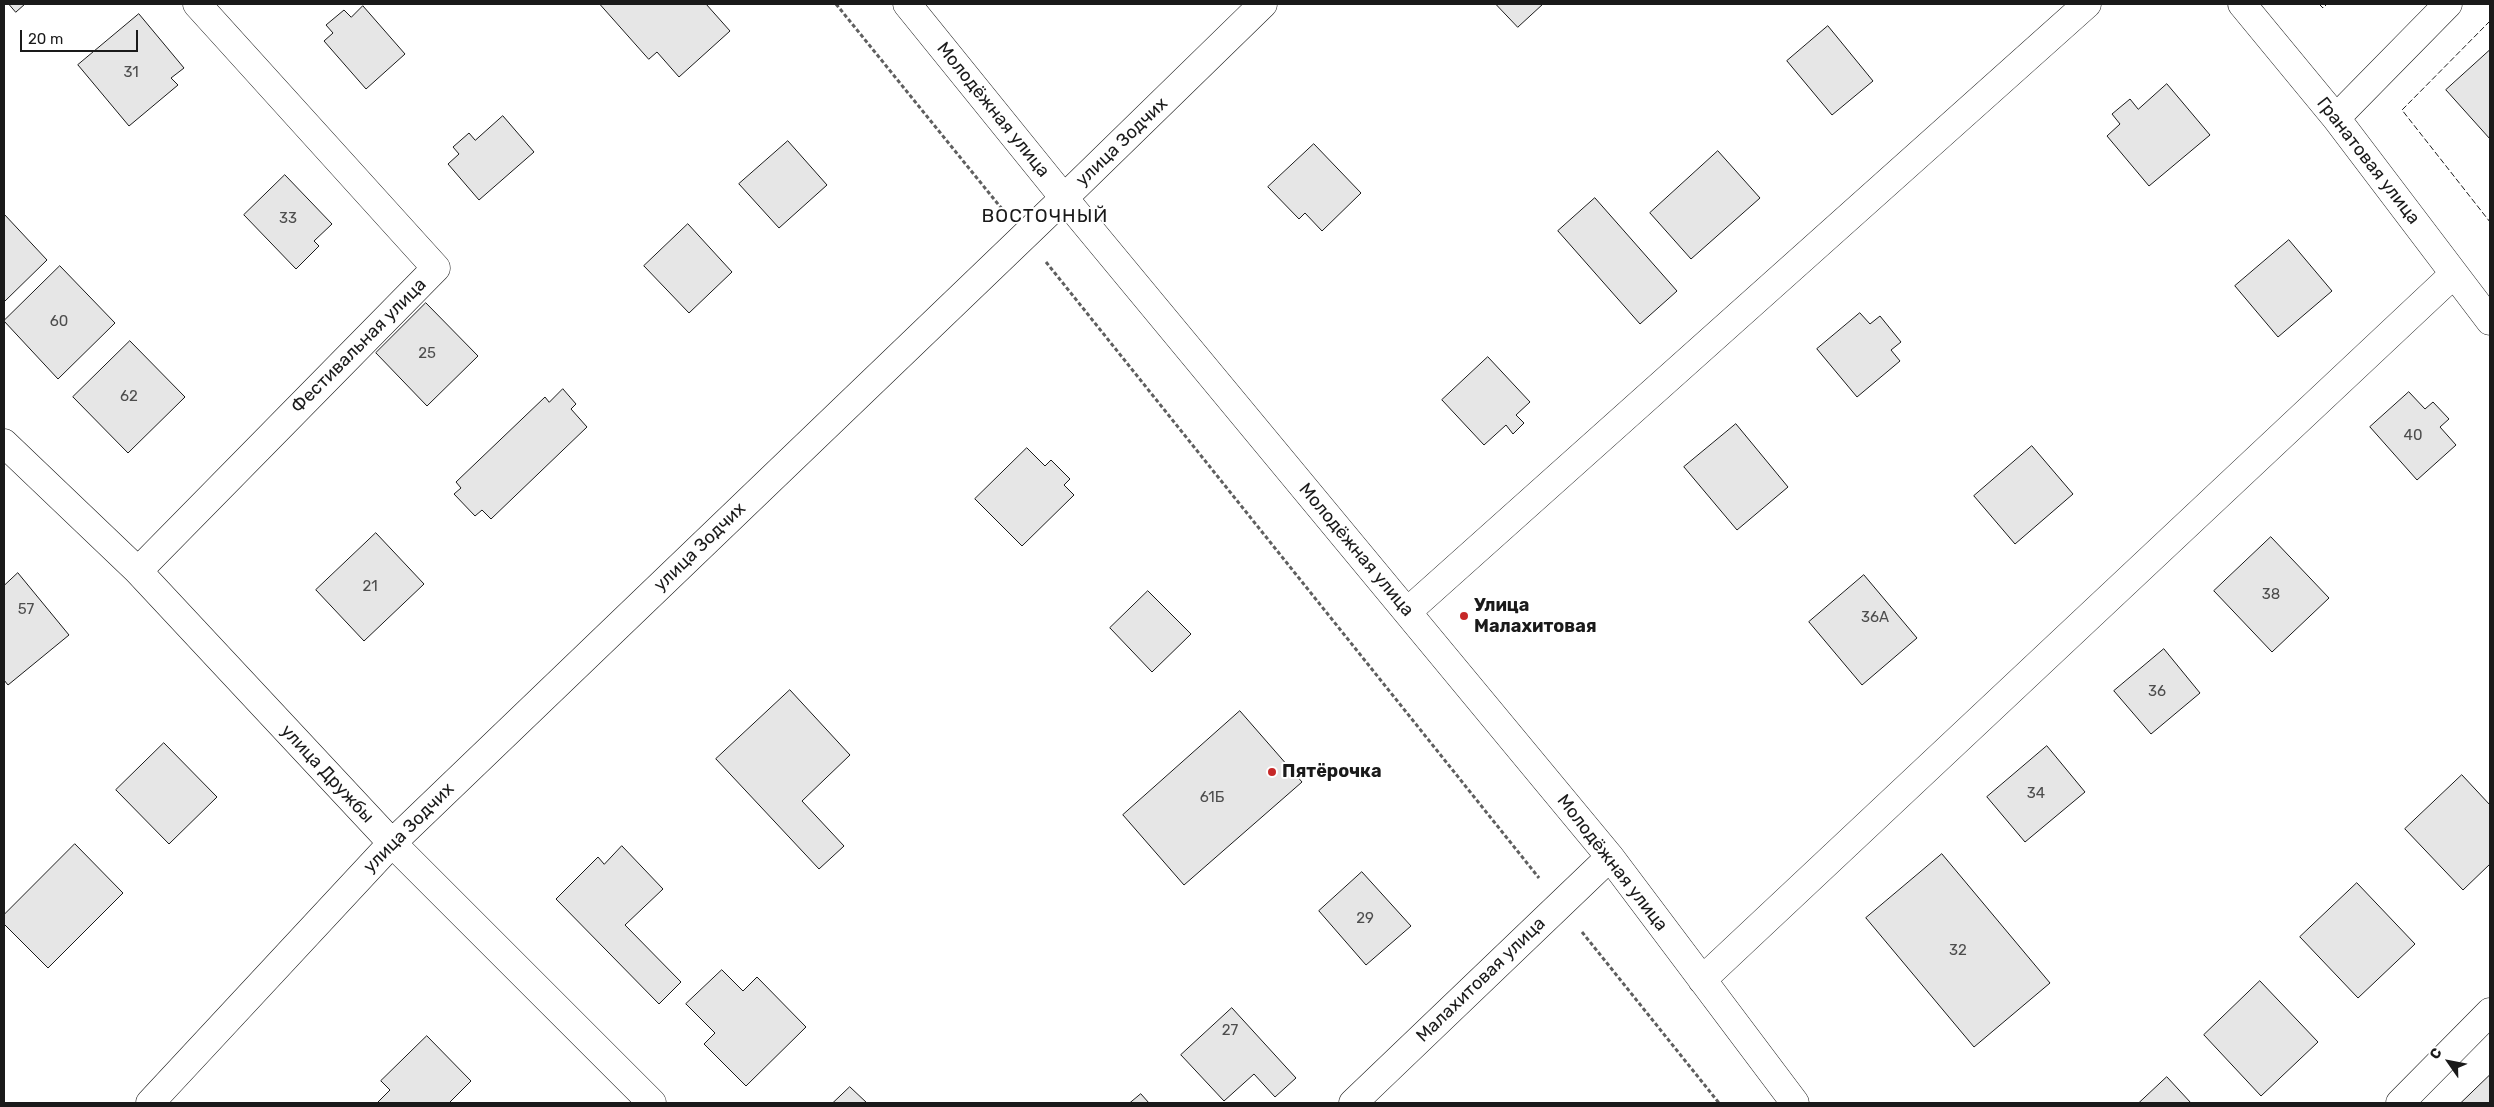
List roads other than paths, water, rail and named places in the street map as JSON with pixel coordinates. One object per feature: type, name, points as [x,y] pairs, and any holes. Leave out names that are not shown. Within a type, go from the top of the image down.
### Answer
[{"type":"street","name":"Фестивальная улица","points":[[138,571],[436,268],[197,4]]},
{"type":"street","name":"Молодёжная улица","points":[[908,4],[1064,198],[1610,857],[1795,1103]]},
{"type":"street","name":"улица Зодчих","points":[[150,1103],[392,843],[1264,4]]},
{"type":"street","points":[[1407,612],[2087,4]]},
{"type":"street","name":"Гранатовая улица","points":[[2242,4],[2336,118],[2490,322]]},
{"type":"street","points":[[2336,118],[2448,4]]},
{"type":"street","points":[[1702,980],[2454,274]]},
{"type":"street","name":"улица Дружбы","points":[[4,444],[138,571],[392,843],[652,1103]]},
{"type":"street","name":"Малахитовая улица","points":[[1353,1103],[1610,857]]},
{"type":"street","points":[[2400,1103],[2490,1012]]},
{"type":"place","name":"Улица Малахитовая","points":[[1464,616]]},
{"type":"place","name":"Пятёрочка","points":[[1272,772]]},
{"type":"district","name":"ВОСТОЧНЫЙ","points":[[1045,217]]}]
